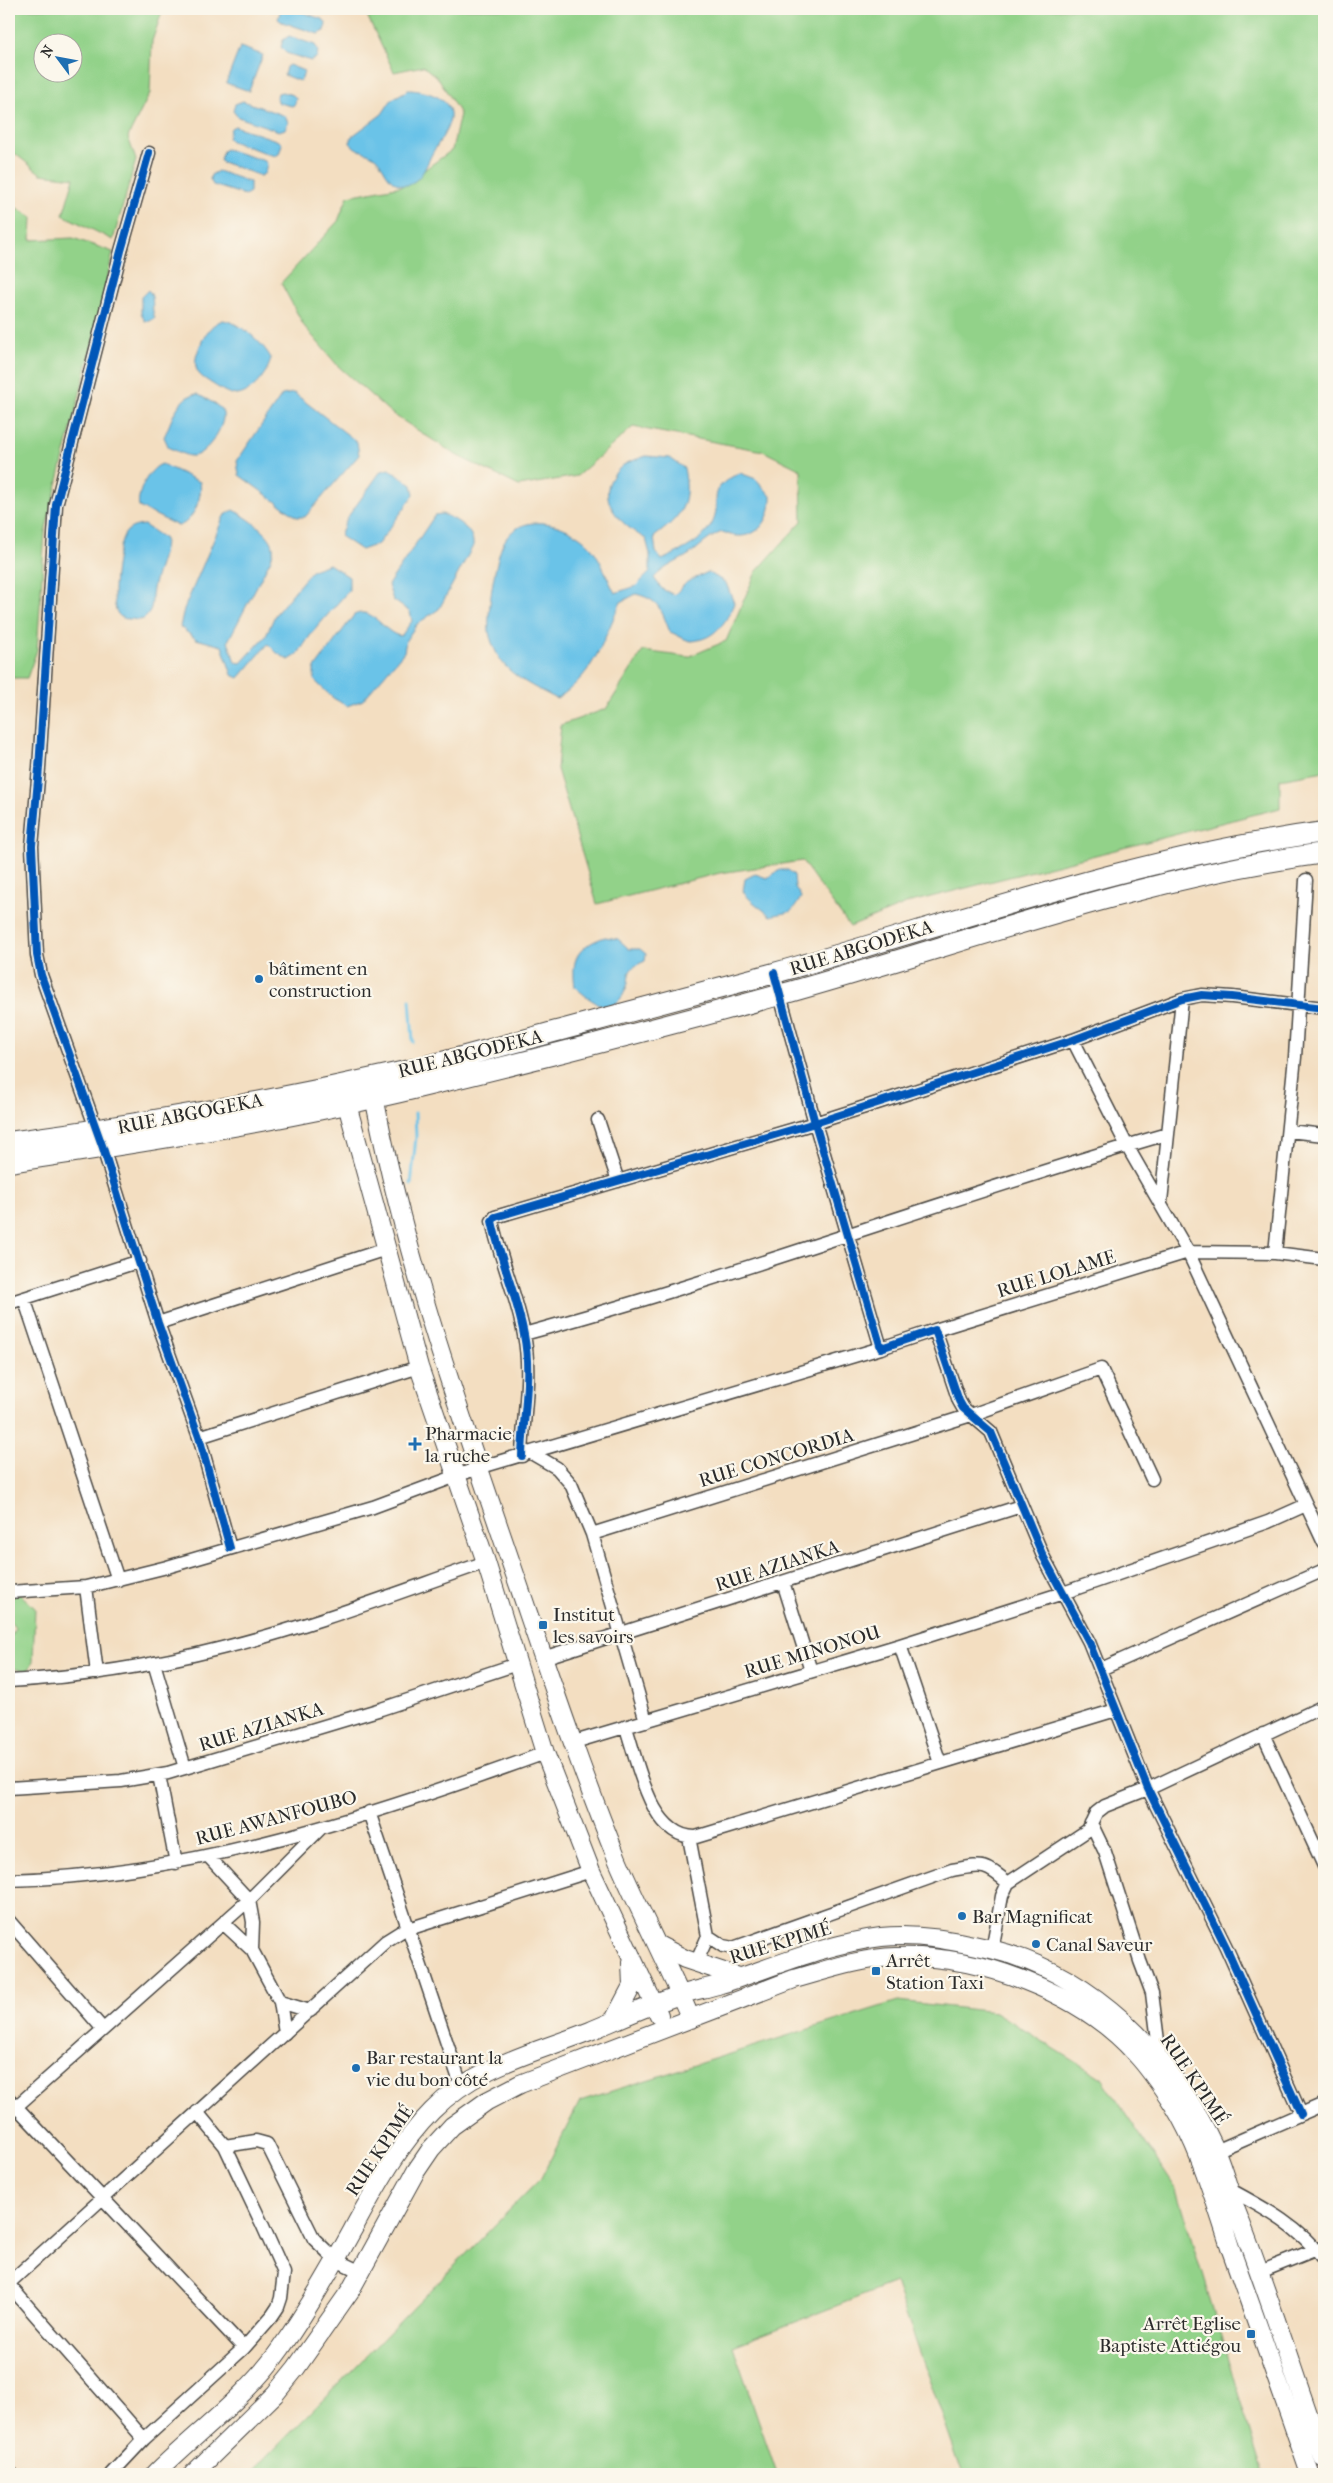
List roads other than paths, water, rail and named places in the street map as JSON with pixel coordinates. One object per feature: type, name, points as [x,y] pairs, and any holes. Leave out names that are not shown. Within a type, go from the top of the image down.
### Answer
[{"type":"main road","name":"RUE ABGODEKA","points":[[372,1088],[455,1058],[774,973],[1014,902],[1130,872],[1255,844],[1324,832]]},
{"type":"main road","name":"RUE ABGODEKA","points":[[372,1088],[415,1088],[780,995],[1135,890],[1261,862],[1324,853]]},
{"type":"main road","name":"RUE ABGOGEKA","points":[[9,1162],[99,1139],[372,1088]]},
{"type":"main road","points":[[372,1088],[402,1219],[442,1357],[571,1743],[619,1862],[691,2019]]},
{"type":"main road","points":[[344,1094],[419,1366],[486,1562],[545,1753],[591,1870],[666,2028]]},
{"type":"main road","name":"RUE ABGOGEKA","points":[[9,1142],[99,1139]]},
{"type":"main road","name":"RUE KPIMÉ","points":[[155,2474],[220,2414],[272,2360],[336,2260],[372,2193],[408,2138],[433,2109],[461,2085],[501,2063],[589,2031],[680,1994],[843,1944],[883,1937],[916,1936],[959,1942],[1035,1963],[1068,1980],[1112,2010],[1143,2038],[1160,2057],[1198,2114],[1216,2150],[1227,2188],[1260,2272],[1324,2459]]},
{"type":"main road","points":[[658,1945],[685,1959],[739,1977]]},
{"type":"main road","points":[[614,2020],[632,1986],[631,1956]]},
{"type":"main road","name":"RUE KPIMÉ","points":[[193,2474],[275,2394],[296,2368],[361,2272],[400,2198],[430,2149],[452,2126],[469,2112],[520,2084],[794,1979],[833,1968],[894,1957],[920,1957],[988,1969],[1024,1980],[1052,1993],[1112,2032],[1136,2054],[1157,2081],[1174,2106],[1192,2144],[1310,2474]]},
{"type":"street","points":[[149,153],[121,251],[56,505],[32,846],[37,955],[41,974],[99,1139],[140,1261],[158,1323],[198,1438],[230,1548]]},
{"type":"street","points":[[1275,1253],[1289,1131],[1306,880]]},
{"type":"street","points":[[774,973],[815,1123],[881,1348]]},
{"type":"street","points":[[646,1721],[592,1534],[565,1475],[549,1462],[528,1455],[527,1379],[524,1334],[511,1283],[497,1244],[492,1220],[501,1214],[815,1123],[1072,1040],[1182,999],[1202,995],[1324,1008]]},
{"type":"street","points":[[1161,1202],[1182,999]]},
{"type":"street","points":[[1072,1040],[1127,1146],[1161,1202],[1188,1252],[1324,1542]]},
{"type":"street","points":[[598,1120],[618,1181]]},
{"type":"street","points":[[1289,1131],[1324,1135]]},
{"type":"street","points":[[524,1334],[594,1315],[848,1236],[1167,1134]]},
{"type":"street","points":[[158,1323],[386,1249]]},
{"type":"street","name":"RUE LOLAME","points":[[9,1592],[86,1587],[118,1580],[373,1507],[478,1468],[528,1455],[881,1348],[1188,1252],[1275,1253],[1324,1259]]},
{"type":"street","points":[[9,1303],[140,1261]]},
{"type":"street","points":[[24,1298],[118,1580]]},
{"type":"street","points":[[935,1330],[957,1395],[964,1408],[991,1432],[1021,1506],[1089,1642],[1148,1789],[1226,1947],[1301,2114]]},
{"type":"street","points":[[198,1438],[419,1366]]},
{"type":"street","name":"RUE CONCORDIA","points":[[592,1534],[971,1415],[1101,1369],[1152,1479]]},
{"type":"street","name":"RUE MINONOU","points":[[571,1743],[900,1645],[1063,1593],[1268,1522],[1306,1505]]},
{"type":"street","name":"RUE AZIANKA","points":[[544,1658],[1021,1506]]},
{"type":"street","points":[[9,1681],[97,1673],[222,1648],[278,1633],[486,1562]]},
{"type":"street","points":[[1100,1670],[1324,1570]]},
{"type":"street","points":[[783,1582],[812,1671]]},
{"type":"street","points":[[86,1587],[97,1673]]},
{"type":"street","points":[[900,1645],[940,1763]]},
{"type":"street","points":[[154,1663],[185,1768]]},
{"type":"street","name":"RUE AZIANKA","points":[[9,1788],[121,1781],[159,1775],[373,1712],[517,1664]]},
{"type":"street","points":[[992,1950],[1002,1896],[1008,1883],[1089,1827],[1096,1813],[1105,1806],[1148,1789],[1324,1706]]},
{"type":"street","points":[[626,1728],[658,1816],[670,1828],[690,1837],[1116,1710]]},
{"type":"street","points":[[1263,1734],[1324,1866]]},
{"type":"street","name":"RUE AWANFOUBO","points":[[9,1880],[73,1878],[131,1871],[208,1856],[321,1828],[457,1785],[545,1753]]},
{"type":"street","points":[[159,1775],[176,1863]]},
{"type":"street","points":[[369,1812],[461,2085]]},
{"type":"street","points":[[1089,1827],[1105,1852],[1152,1993],[1160,2057]]},
{"type":"street","points":[[244,2348],[11,2106],[224,1923],[321,1828]]},
{"type":"street","points":[[690,1837],[708,1936],[696,1963]]},
{"type":"street","points":[[208,1856],[249,1900],[253,1922],[252,1950]]},
{"type":"street","points":[[708,1936],[723,1946],[733,1948],[952,1870],[982,1866],[991,1868],[1008,1883]]},
{"type":"street","points":[[144,2440],[9,2284],[386,1941],[407,1929],[591,1870]]},
{"type":"street","points":[[9,1921],[102,2028]]},
{"type":"street","points":[[224,1923],[252,1950],[280,2002],[286,2033]]},
{"type":"street","points":[[280,2002],[310,2012]]},
{"type":"street","points":[[1216,2150],[1324,2104]]},
{"type":"street","points":[[111,2474],[144,2440],[244,2348],[278,2307],[284,2273],[225,2146],[197,2112]]},
{"type":"street","points":[[225,2146],[256,2141],[267,2144],[314,2239],[336,2260],[361,2272]]},
{"type":"street","points":[[1227,2188],[1279,2216],[1322,2252]]},
{"type":"street","points":[[1260,2272],[1322,2252]]},
{"type":"street","points":[[9,2471],[12,2474]]},
{"type":"water","points":[[281,9],[294,9],[324,20],[326,23],[325,31],[318,34],[282,22],[278,19]]},
{"type":"water","points":[[289,36],[315,45],[318,50],[317,57],[311,61],[286,53],[281,47],[283,40]]},
{"type":"water","points":[[240,47],[263,55],[249,91],[226,83]]},
{"type":"water","points":[[289,65],[304,71],[302,79],[299,81],[284,75],[286,67]]},
{"type":"water","points":[[408,90],[429,93],[442,100],[450,111],[450,118],[445,132],[422,173],[411,184],[404,185],[392,181],[376,158],[350,143],[351,137],[382,114],[392,99]]},
{"type":"water","points":[[282,92],[293,95],[296,98],[295,104],[292,106],[279,103],[276,99],[278,93]]},
{"type":"water","points":[[243,101],[285,116],[288,122],[285,129],[279,131],[238,117],[233,111],[235,104]]},
{"type":"water","points":[[235,126],[279,141],[282,144],[279,154],[275,156],[231,141],[228,138],[231,128]]},
{"type":"water","points":[[226,149],[265,161],[267,164],[265,173],[261,176],[222,162],[220,159],[223,151]]},
{"type":"water","points":[[218,171],[250,182],[250,192],[245,195],[213,185],[210,179],[211,175]]},
{"type":"water","points":[[148,290],[152,296],[155,318],[145,321],[141,314],[141,297]]},
{"type":"water","points":[[223,320],[237,325],[251,334],[263,346],[271,358],[270,364],[263,376],[253,387],[242,394],[236,395],[220,389],[198,373],[196,367],[197,354],[204,337],[213,326]]},
{"type":"water","points":[[294,393],[357,442],[359,455],[305,517],[297,517],[239,475],[237,461],[282,395]]},
{"type":"water","points":[[197,394],[221,409],[223,414],[220,429],[209,445],[197,455],[189,456],[169,448],[164,437],[180,404],[190,396]]},
{"type":"water","points":[[646,456],[670,458],[684,468],[686,480],[685,500],[682,508],[678,515],[654,537],[656,552],[662,560],[686,548],[704,535],[716,513],[717,492],[728,480],[740,473],[756,479],[771,496],[768,516],[764,524],[751,534],[742,536],[722,532],[717,534],[690,554],[667,567],[654,578],[662,589],[674,595],[687,582],[708,572],[726,583],[734,603],[724,623],[714,633],[700,640],[690,641],[670,632],[659,607],[650,599],[636,594],[621,602],[590,667],[581,678],[557,699],[532,686],[508,669],[497,654],[492,643],[489,632],[489,612],[492,586],[501,550],[504,542],[512,532],[522,526],[546,523],[559,526],[571,531],[590,546],[601,562],[615,593],[636,586],[650,572],[650,554],[646,539],[618,517],[608,498],[608,488],[612,478],[623,465]]},
{"type":"water","points":[[162,464],[200,482],[201,488],[196,508],[188,520],[178,526],[139,507],[144,482],[152,470]]},
{"type":"water","points":[[389,469],[412,485],[414,495],[378,544],[361,550],[340,536],[347,518],[381,471]]},
{"type":"water","points":[[233,510],[250,520],[263,531],[268,536],[273,549],[271,559],[228,641],[235,662],[241,663],[266,636],[275,615],[312,570],[329,564],[349,577],[349,590],[312,633],[297,655],[289,660],[277,653],[268,644],[239,678],[232,675],[222,646],[196,639],[180,627],[184,609],[224,516]]},
{"type":"water","points":[[442,514],[458,522],[468,530],[473,540],[473,546],[439,609],[417,624],[406,640],[404,652],[363,700],[347,706],[333,698],[314,680],[314,669],[354,615],[367,614],[395,634],[401,636],[412,621],[410,612],[393,600],[388,585],[435,515]]},
{"type":"water","points":[[144,525],[165,539],[165,546],[153,588],[149,612],[141,620],[126,619],[118,614],[114,598],[121,542],[126,532],[130,529],[135,526]]},
{"type":"water","points":[[780,870],[788,870],[794,875],[795,887],[801,897],[792,910],[770,916],[743,891],[745,879],[755,874],[767,878]]},
{"type":"water","points":[[605,937],[618,939],[629,949],[640,949],[646,954],[645,961],[638,964],[629,973],[625,991],[620,1000],[607,1006],[594,1002],[575,987],[574,977],[575,961],[578,955],[588,945]]},
{"type":"waterway","points":[[410,1000],[413,1042]]},
{"type":"waterway","points":[[411,1185],[416,1137],[415,1113]]},
{"type":"place","name":"bâtiment en construction","points":[[259,979]]},
{"type":"place","name":"Pharmacie la ruche","points":[[415,1444]]},
{"type":"place","name":"Institut les savoirs","points":[[543,1625]]},
{"type":"place","name":"Bar Magnificat","points":[[962,1916]]},
{"type":"place","name":"Canal Saveur","points":[[1036,1944]]},
{"type":"place","name":"Arrêt Station Taxi","points":[[876,1971]]},
{"type":"place","name":"Bar restaurant la vie du bon côté","points":[[356,2068]]},
{"type":"place","name":"Arrêt Eglise Baptiste Attiégou","points":[[1251,2334]]}]
